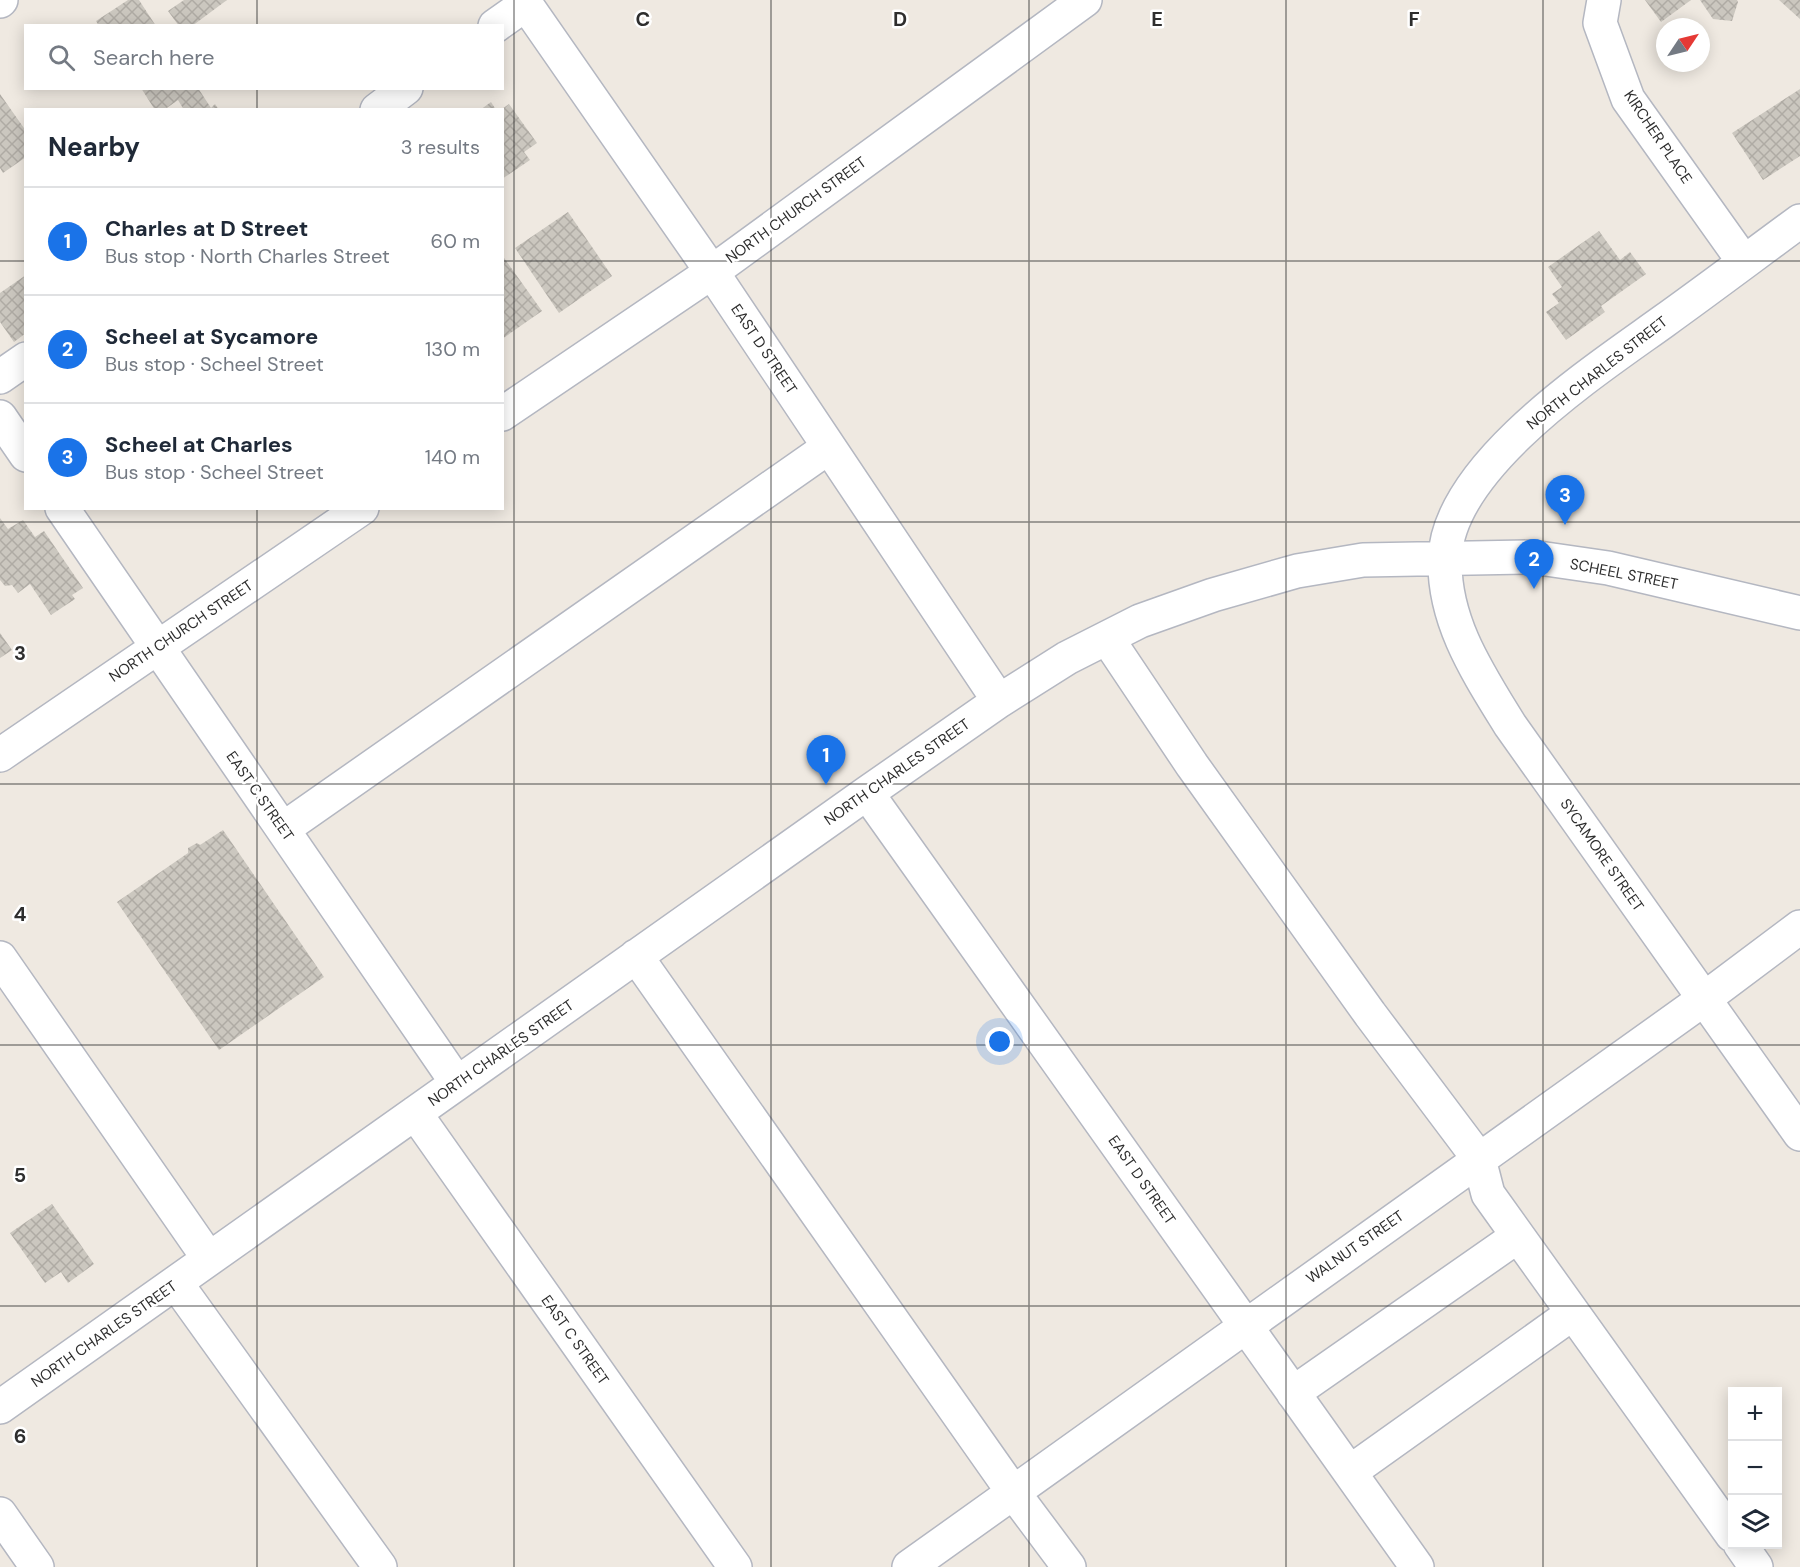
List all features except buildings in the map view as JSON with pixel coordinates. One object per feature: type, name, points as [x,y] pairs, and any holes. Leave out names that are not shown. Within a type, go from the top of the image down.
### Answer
[{"type":"street","name":"NORTH CHURCH STREET","points":[[504,413],[712,272],[1085,0]]},
{"type":"street","name":"KIRCHER PLACE","points":[[1604,0],[1600,23],[1628,99],[1744,262]]},
{"type":"street","name":"EAST D STREET","points":[[524,2],[712,272],[999,701]]},
{"type":"street","points":[[497,24],[524,2]]},
{"type":"street","points":[[380,108],[403,90]]},
{"type":"street","name":"NORTH CHARLES STREET","points":[[0,1407],[867,793],[999,701],[1067,658],[1140,621],[1203,598],[1297,571],[1363,560],[1445,557],[1453,521],[1482,472],[1527,426],[1582,381],[1800,221]]},
{"type":"street","points":[[0,377],[24,360]]},
{"type":"street","points":[[0,417],[24,452]]},
{"type":"street","points":[[282,830],[829,447]]},
{"type":"street","name":"EAST C STREET","points":[[63,510],[457,1083]]},
{"type":"street","name":"NORTH CHURCH STREET","points":[[0,755],[359,510]]},
{"type":"street","name":"SCHEEL STREET","points":[[1445,557],[1532,556],[1608,568],[1800,613]]},
{"type":"street","name":"SYCAMORE STREET","points":[[1445,557],[1449,608],[1470,661],[1516,734],[1800,1134]]},
{"type":"street","points":[[1107,638],[1192,765],[1363,1004],[1479,1159],[1488,1194],[1728,1529]]},
{"type":"street","name":"EAST D STREET","points":[[867,793],[1418,1567]]},
{"type":"street","name":"WALNUT STREET","points":[[909,1567],[1704,999],[1800,927]]},
{"type":"street","points":[[636,956],[1013,1492],[1069,1567]]},
{"type":"street","points":[[0,958],[209,1259]]},
{"type":"street","name":"EAST C STREET","points":[[415,1113],[735,1567]]},
{"type":"street","points":[[1293,1393],[1518,1236]]},
{"type":"street","points":[[176,1283],[380,1567]]},
{"type":"street","points":[[1350,1472],[1573,1313]]},
{"type":"street","points":[[0,1514],[37,1567]]},
{"type":"street","points":[[1743,1549],[1756,1567]]},
{"type":"place","name":"Scheel at Charles","points":[[1565,525]]},
{"type":"place","name":"Scheel at Sycamore","points":[[1534,589]]},
{"type":"place","name":"Charles at D Street","points":[[826,785]]}]
